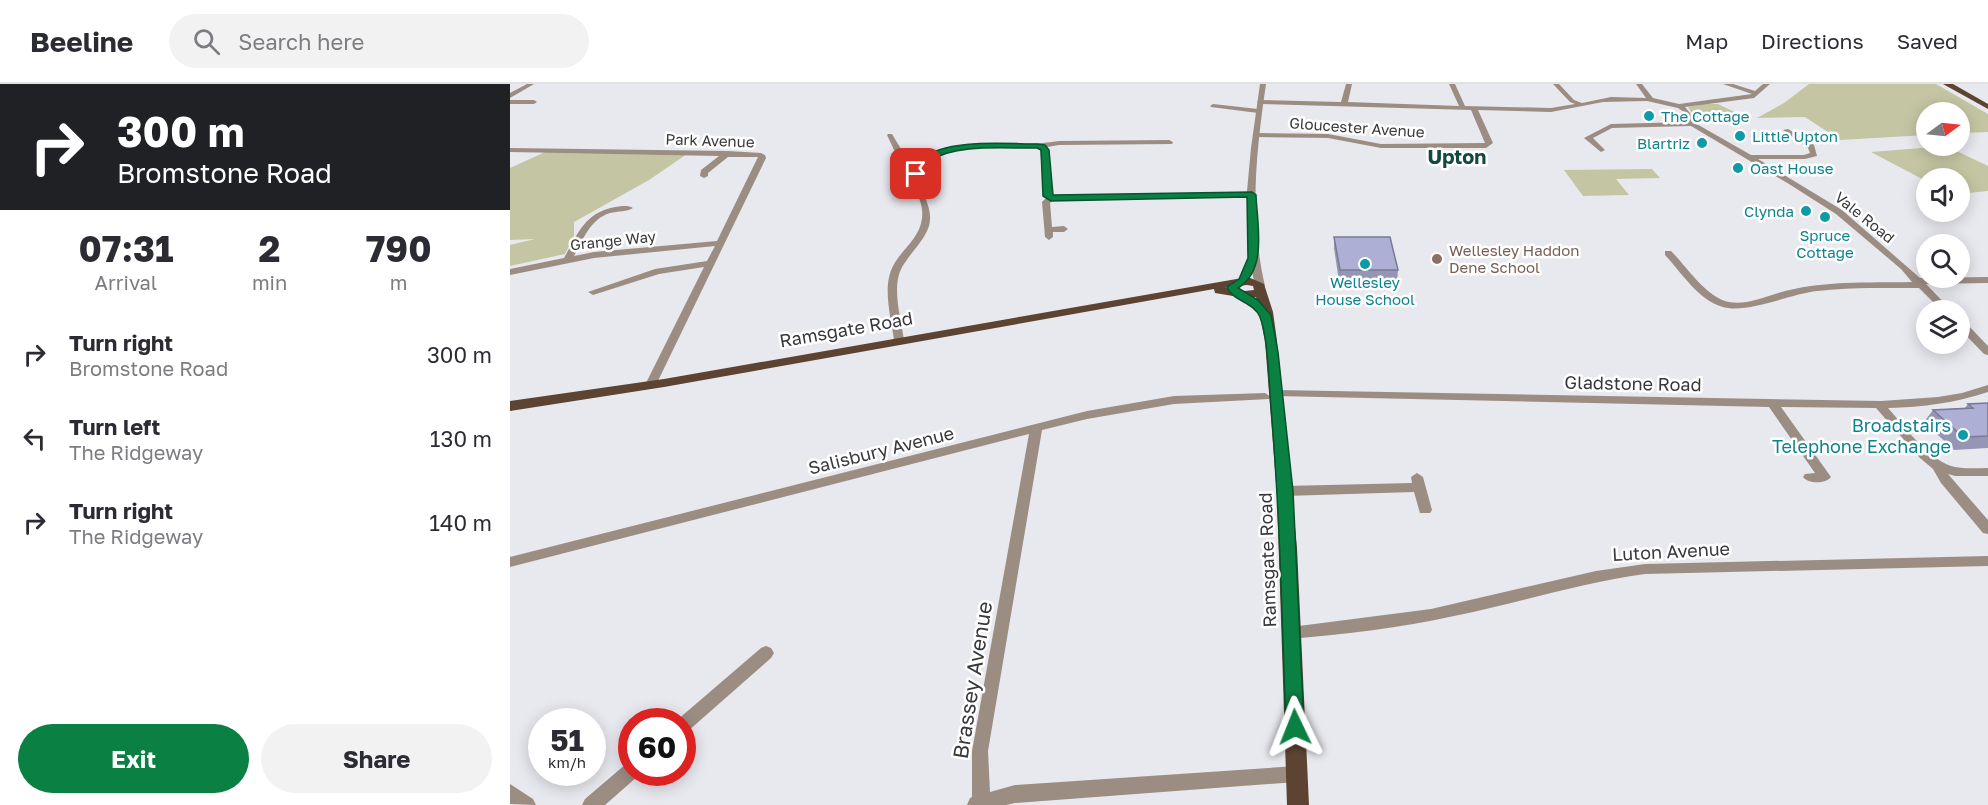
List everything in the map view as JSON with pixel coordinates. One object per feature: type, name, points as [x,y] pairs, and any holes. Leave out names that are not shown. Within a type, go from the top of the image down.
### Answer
[{"type":"main road","points":[[1947,84],[1988,107]]},
{"type":"main road","points":[[1238,288],[1266,315]]},
{"type":"main road","name":"Ramsgate Road","points":[[510,406],[651,385],[1189,289],[1238,288],[1250,295],[1260,288],[1265,301],[1270,395],[1285,491],[1298,805]]},
{"type":"street","points":[[510,96],[531,84]]},
{"type":"street","points":[[1260,288],[1253,258],[1252,195],[1259,106],[1263,84]]},
{"type":"street","points":[[1344,105],[1349,84]]},
{"type":"street","points":[[1452,84],[1463,108]]},
{"type":"street","points":[[1556,84],[1572,101],[1582,105]]},
{"type":"street","points":[[1639,84],[1652,101]]},
{"type":"street","points":[[1726,84],[1756,93]]},
{"type":"street","points":[[1204,109],[1212,104],[1551,110],[1602,100],[1652,101],[1679,106],[1752,97],[1768,85]]},
{"type":"street","points":[[510,102],[534,102]]},
{"type":"street","points":[[1580,137],[1588,138],[1611,126],[1692,124],[1686,111],[1679,106]]},
{"type":"street","name":"Gloucester Avenue","points":[[1257,135],[1328,136],[1381,146],[1486,146],[1489,143],[1474,109]]},
{"type":"street","name":"Vale Road","points":[[1692,124],[1839,212],[1904,267],[1916,281]]},
{"type":"street","points":[[1750,157],[1805,157],[1814,154],[1811,147],[1792,133]]},
{"type":"street","points":[[891,135],[898,150],[926,160]]},
{"type":"street","points":[[1588,138],[1601,150]]},
{"type":"street","points":[[899,340],[892,280],[897,267],[914,246],[927,220],[926,205],[916,174],[926,160],[941,152],[959,148],[1042,146],[1059,143],[1158,144],[1169,142]]},
{"type":"street","points":[[1042,146],[1045,150],[1048,196],[1051,198]]},
{"type":"street","name":"Park Avenue","points":[[510,150],[755,153],[761,155],[762,158],[708,264],[651,385]]},
{"type":"street","points":[[702,174],[728,153]]},
{"type":"street","points":[[1064,229],[1049,234],[1046,202],[1051,198],[1252,195]]},
{"type":"street","points":[[568,259],[591,220],[600,212],[617,207],[629,208]]},
{"type":"street","name":"Grange Way","points":[[510,272],[568,259],[720,243]]},
{"type":"street","points":[[1668,253],[1717,302],[1731,305],[1744,305],[1790,293],[1813,290],[1916,283]]},
{"type":"street","points":[[1238,288],[1253,258]]},
{"type":"street","points":[[593,292],[658,271],[708,264]]},
{"type":"street","points":[[1970,281],[1988,280]]},
{"type":"street","name":"Vale Road","points":[[1923,288],[1936,300]]},
{"type":"street","points":[[1970,333],[1988,352]]},
{"type":"street","name":"Gladstone Road","points":[[1270,395],[1878,404],[1949,400],[1973,395],[1988,388]]},
{"type":"street","name":"Salisbury Avenue","points":[[510,562],[1129,406],[1174,400],[1270,395]]},
{"type":"street","points":[[1772,403],[1825,477],[1809,477]]},
{"type":"street","points":[[1878,404],[1924,455],[1938,466],[1955,472],[1988,472]]},
{"type":"street","name":"Brassey Avenue","points":[[1036,430],[980,751],[978,803],[1015,794],[1297,774]]},
{"type":"street","points":[[1938,466],[1945,480],[1988,529]]},
{"type":"street","points":[[1285,491],[1418,482],[1425,510]]},
{"type":"street","name":"Luton Avenue","points":[[1291,633],[1354,627],[1451,610],[1612,572],[1644,569],[1988,561]]},
{"type":"street","points":[[696,714],[766,653]]},
{"type":"street","points":[[591,805],[618,782]]},
{"type":"street","points":[[510,793],[527,805]]},
{"type":"green space","points":[[1809,84],[1936,84],[1967,102],[1916,102],[1916,136],[1840,140],[1805,117],[1757,118],[1784,103]]},
{"type":"green space","points":[[1718,104],[1747,118],[1697,122],[1688,107]]},
{"type":"green space","points":[[1970,104],[1988,114],[1988,132],[1970,133]]},
{"type":"green space","points":[[1916,148],[1916,156],[1967,156],[1988,166],[1988,191],[1970,193],[1970,168],[1916,168],[1916,176],[1871,152]]},
{"type":"green space","points":[[545,152],[687,154],[649,180],[574,222],[574,236],[565,254],[510,266],[510,245],[535,239],[510,240],[510,168]]},
{"type":"green space","points":[[1652,169],[1660,178],[1616,179],[1629,195],[1583,196],[1564,170]]},
{"type":"building","points":[[1334,237],[1390,237],[1398,270],[1340,270]]},
{"type":"building","points":[[1988,403],[1988,436],[1963,437],[1933,410],[1973,408],[1968,404]]},
{"type":"place","name":"The Cottage","points":[[1649,116]]},
{"type":"place","name":"Little Upton","points":[[1740,136]]},
{"type":"place","name":"Blartriz","points":[[1702,143]]},
{"type":"place","name":"Oast House","points":[[1738,168]]},
{"type":"place","name":"Clynda","points":[[1806,211]]},
{"type":"place","name":"Spruce Cottage","points":[[1825,217]]},
{"type":"place","name":"Wellesley Haddon Dene School","points":[[1437,259]]},
{"type":"place","name":"Wellesley House School","points":[[1365,264]]},
{"type":"place","name":"Broadstairs Telephone Exchange","points":[[1963,435]]},
{"type":"district","name":"Upton","points":[[1457,156]]},
{"type":"route","points":[[916,174],[918,168],[926,160],[941,152],[959,148],[1042,146],[1045,150],[1048,196],[1051,198],[1252,195],[1253,258],[1243,281],[1233,287],[1234,291],[1254,302],[1266,315],[1272,352],[1285,491],[1295,727]]}]
